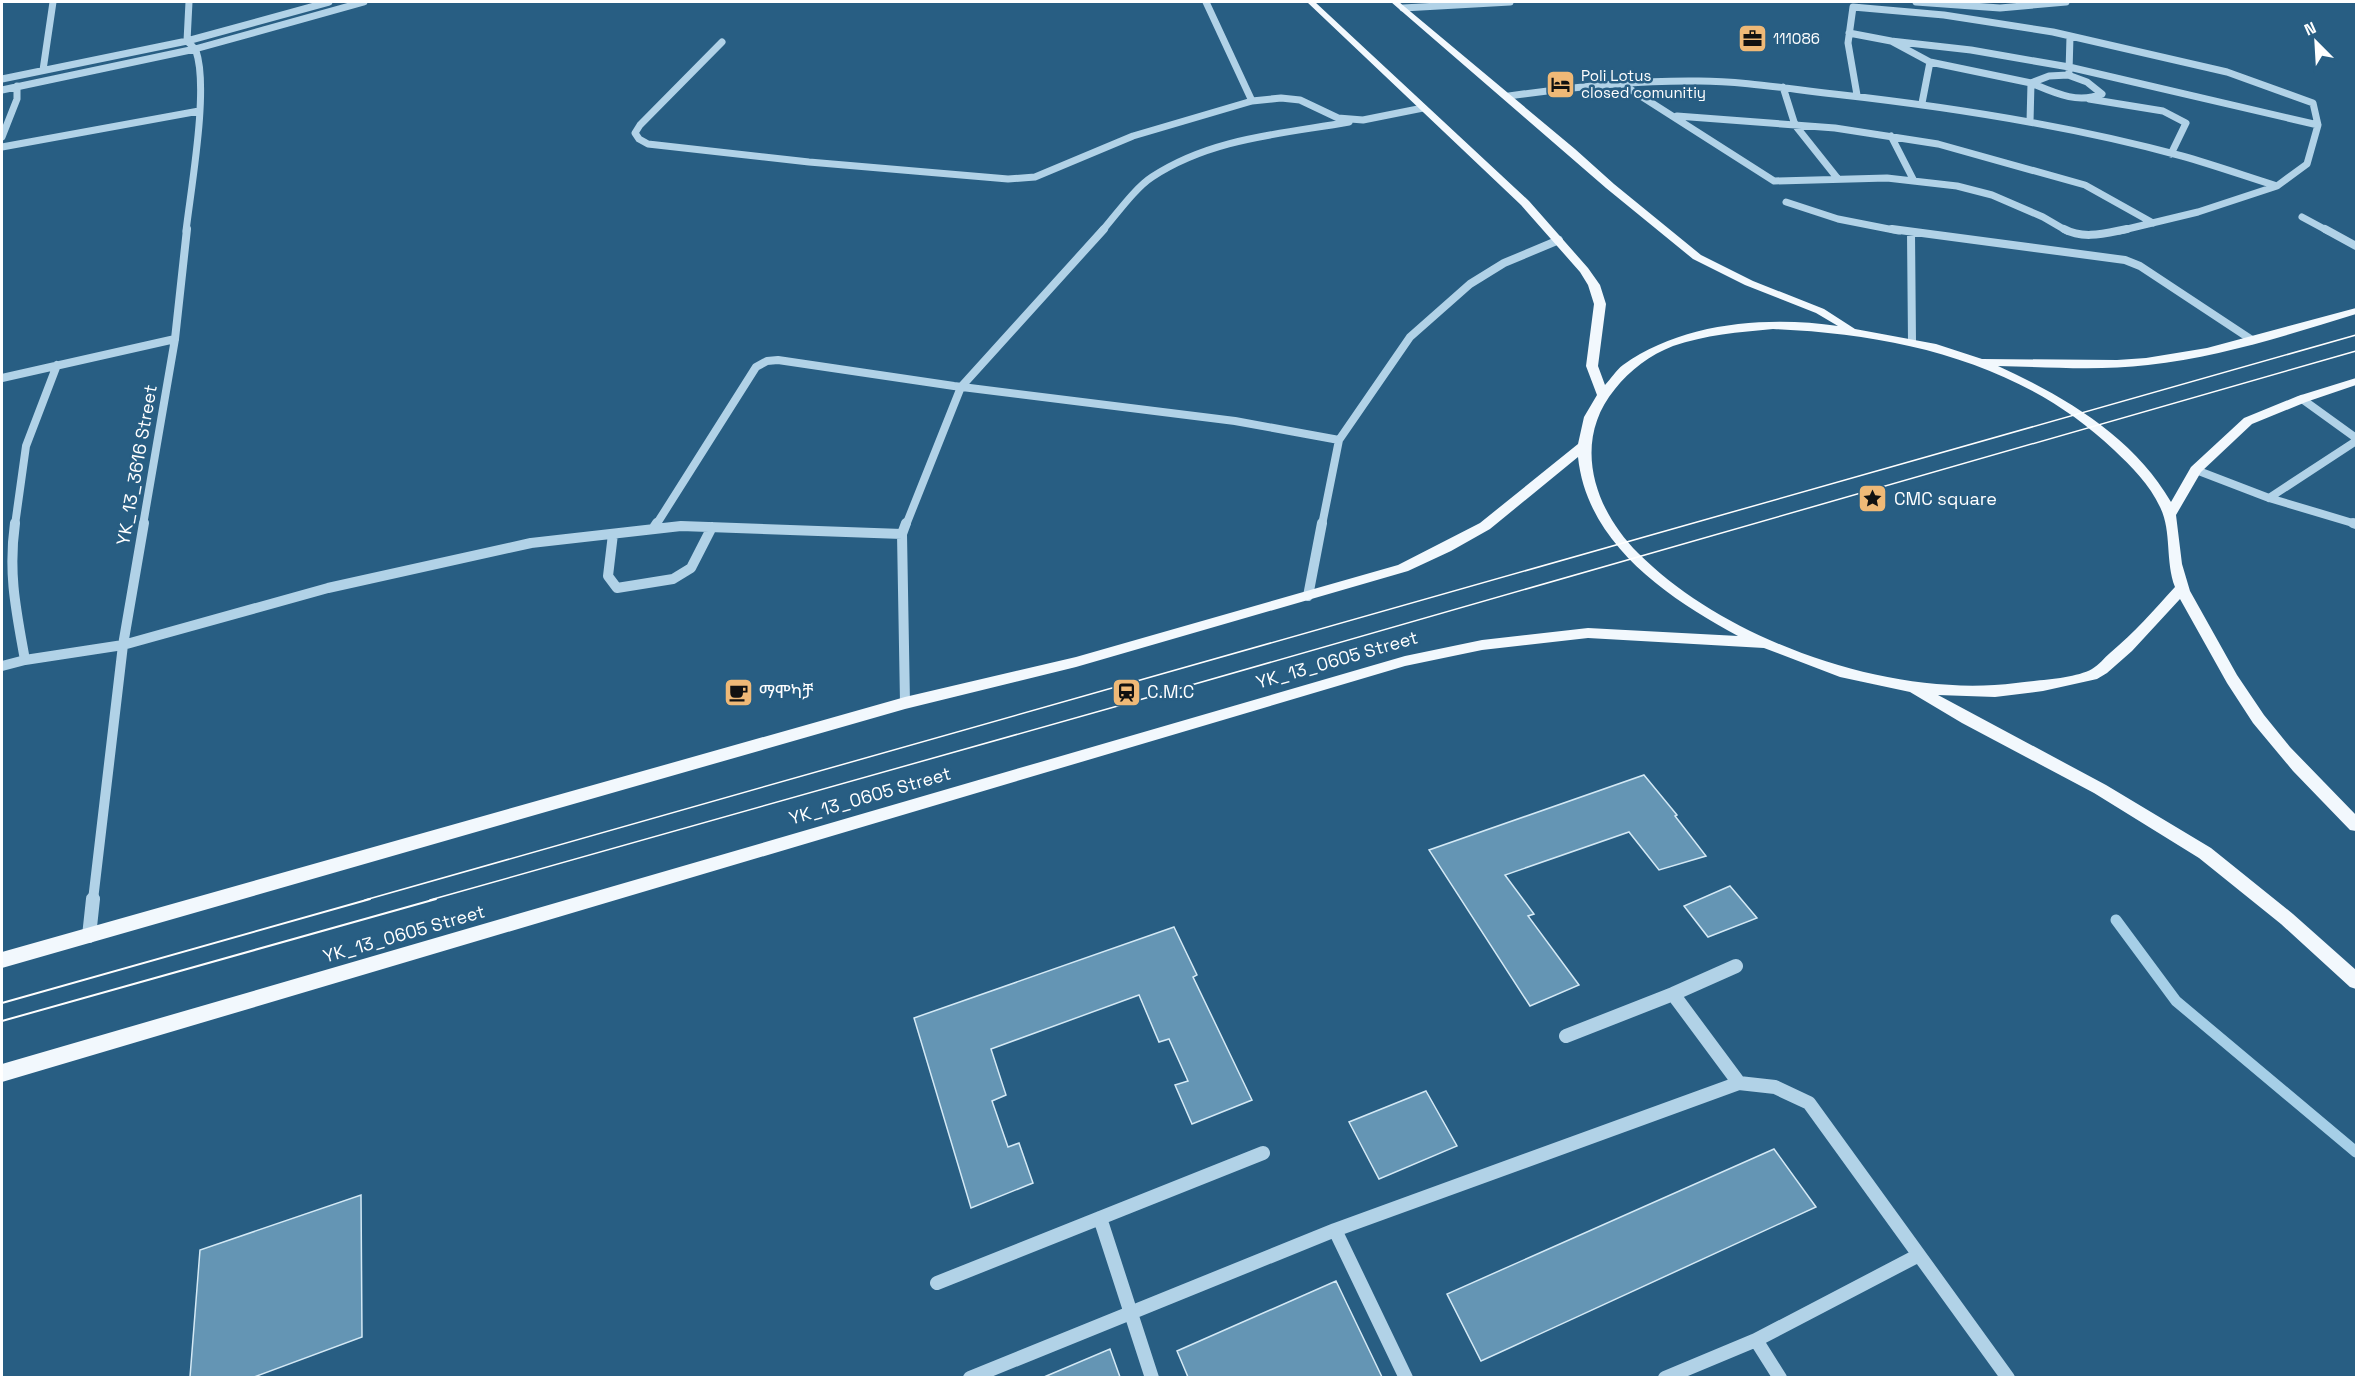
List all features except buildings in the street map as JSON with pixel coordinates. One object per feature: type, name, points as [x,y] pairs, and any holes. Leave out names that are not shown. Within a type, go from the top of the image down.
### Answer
[{"type":"main road","points":[[1311,2],[1525,203],[1559,240],[1594,285],[1600,304],[1592,366],[1602,394]]},
{"type":"main road","points":[[1399,5],[1509,96],[1610,186],[1697,257],[1749,283],[1820,311],[1852,330]]},
{"type":"main road","points":[[1978,362],[2118,364],[2176,357],[2252,340],[2356,311]]},
{"type":"main road","points":[[2171,513],[2140,468],[2096,427],[2079,415],[1978,362],[1912,341],[1852,330],[1782,325],[1724,330],[1671,342],[1629,364],[1602,394],[1589,419],[1584,446],[1584,471],[1593,495],[1621,543],[1634,558],[1689,604],[1763,643],[1836,672],[1915,688],[2013,691],[2096,674],[2144,632],[2181,589]]},
{"type":"main road","points":[[2356,381],[2302,399],[2248,421],[2196,470],[2171,513],[2172,549],[2181,589],[2248,705],[2313,782],[2356,825]]},
{"type":"main road","points":[[2,960],[904,703],[1076,662],[1403,568],[1446,548],[1485,526],[1584,446]]},
{"type":"main road","name":"YK_13_0605 Street","points":[[2,1073],[1405,661],[1482,645],[1588,633],[1763,643]]},
{"type":"main road","points":[[1915,688],[1967,719],[2100,789],[2205,853],[2287,919],[2356,981]]},
{"type":"street","points":[[43,70],[53,2]]},
{"type":"street","points":[[189,2],[187,41],[195,49]]},
{"type":"street","points":[[2,79],[187,41],[329,2]]},
{"type":"street","points":[[2,90],[195,49],[364,2]]},
{"type":"street","points":[[1206,2],[1252,101]]},
{"type":"street","points":[[1399,5],[1510,2]]},
{"type":"street","points":[[1916,2],[2000,8],[2066,2]]},
{"type":"street","points":[[1622,84],[1774,182],[1887,178],[1957,186],[1992,195],[2043,217],[2071,233],[2093,236],[2198,212],[2277,186],[2307,164],[2318,125],[2313,102],[2227,72],[2070,36],[1944,15],[1853,7],[1848,43],[1857,95]]},
{"type":"street","points":[[1849,33],[1891,41],[1971,50],[2069,67],[2318,125]]},
{"type":"street","points":[[2069,76],[2070,36]]},
{"type":"street","points":[[1891,41],[1930,62],[2031,83],[2063,96],[2163,111],[2186,123],[2171,154]]},
{"type":"street","points":[[722,42],[640,126],[635,133],[639,139],[648,144],[797,161],[1017,178],[1035,177],[1133,136],[1252,101],[1281,98],[1300,100],[1338,117],[1363,120]]},
{"type":"street","name":"YK_13_3616 Street","points":[[89,936],[123,645],[175,339],[199,111],[199,67],[195,49]]},
{"type":"street","points":[[1922,103],[1930,62]]},
{"type":"street","points":[[2031,83],[2039,77],[2052,74],[2069,76],[2094,85],[2102,94],[2089,99]]},
{"type":"street","points":[[1509,96],[1622,84],[1700,81],[1857,95],[1922,103],[2030,122],[2171,154],[2277,186]]},
{"type":"street","points":[[2030,122],[2031,83]]},
{"type":"street","points":[[2,137],[17,99],[17,86]]},
{"type":"street","points":[[1783,87],[1795,125],[1838,178]]},
{"type":"street","points":[[904,703],[902,534],[961,387],[1150,178],[1197,152],[1221,144],[1424,108]]},
{"type":"street","points":[[2,147],[199,111]]},
{"type":"street","points":[[1674,116],[1835,128],[1938,144],[2085,185],[2153,223]]},
{"type":"street","points":[[1891,136],[1914,181]]},
{"type":"street","points":[[1786,202],[1838,219],[1911,233],[2125,260],[2140,266],[2252,340]]},
{"type":"street","points":[[2302,217],[2356,246]]},
{"type":"street","points":[[1911,233],[1912,341]]},
{"type":"street","points":[[1308,596],[1339,440],[1410,337],[1470,284],[1504,263],[1559,240]]},
{"type":"street","points":[[2,378],[175,339]]},
{"type":"street","points":[[653,529],[756,367],[766,361],[778,360],[961,387],[1286,428],[1339,440]]},
{"type":"street","points":[[25,660],[12,591],[11,552],[26,446],[57,365]]},
{"type":"street","points":[[2269,498],[2356,440],[2302,399]]},
{"type":"street","points":[[2196,470],[2269,498],[2356,524]]},
{"type":"street","points":[[2,666],[25,660],[123,645],[328,588],[531,543],[681,526],[902,534]]},
{"type":"street","points":[[613,534],[608,576],[617,588],[673,579],[692,568],[712,527]]},
{"type":"street","points":[[1566,1036],[1673,994],[1736,966]]},
{"type":"street","points":[[1673,994],[1739,1083]]},
{"type":"street","points":[[970,1377],[1335,1230],[1739,1083],[1763,1083],[1786,1088],[1809,1103],[2008,1377]]},
{"type":"street","points":[[937,1283],[1263,1153]]},
{"type":"street","points":[[1100,1218],[1152,1377]]},
{"type":"street","points":[[1335,1230],[1406,1377]]},
{"type":"street","points":[[1665,1377],[1756,1340],[1919,1255]]},
{"type":"street","points":[[1756,1340],[1780,1377]]},
{"type":"waterway","points":[[2116,920],[2176,1001],[2356,1152]]},
{"type":"tram line","points":[[365,900],[2356,335]]},
{"type":"tram line","points":[[430,900],[1146,698],[2356,351]]},
{"type":"tram line","points":[[2,1003],[370,899]]},
{"type":"tram line","points":[[2,1021],[436,899]]},
{"type":"place","name":"111086","points":[[1752,39]]},
{"type":"place","name":"Poli Lotus closed comunitiy","points":[[1560,85]]},
{"type":"place","name":"CMC square","points":[[1873,499]]},
{"type":"place","name":"ማሞካቻ","points":[[738,692]]},
{"type":"place","name":"C.M.C","points":[[1126,692]]}]
